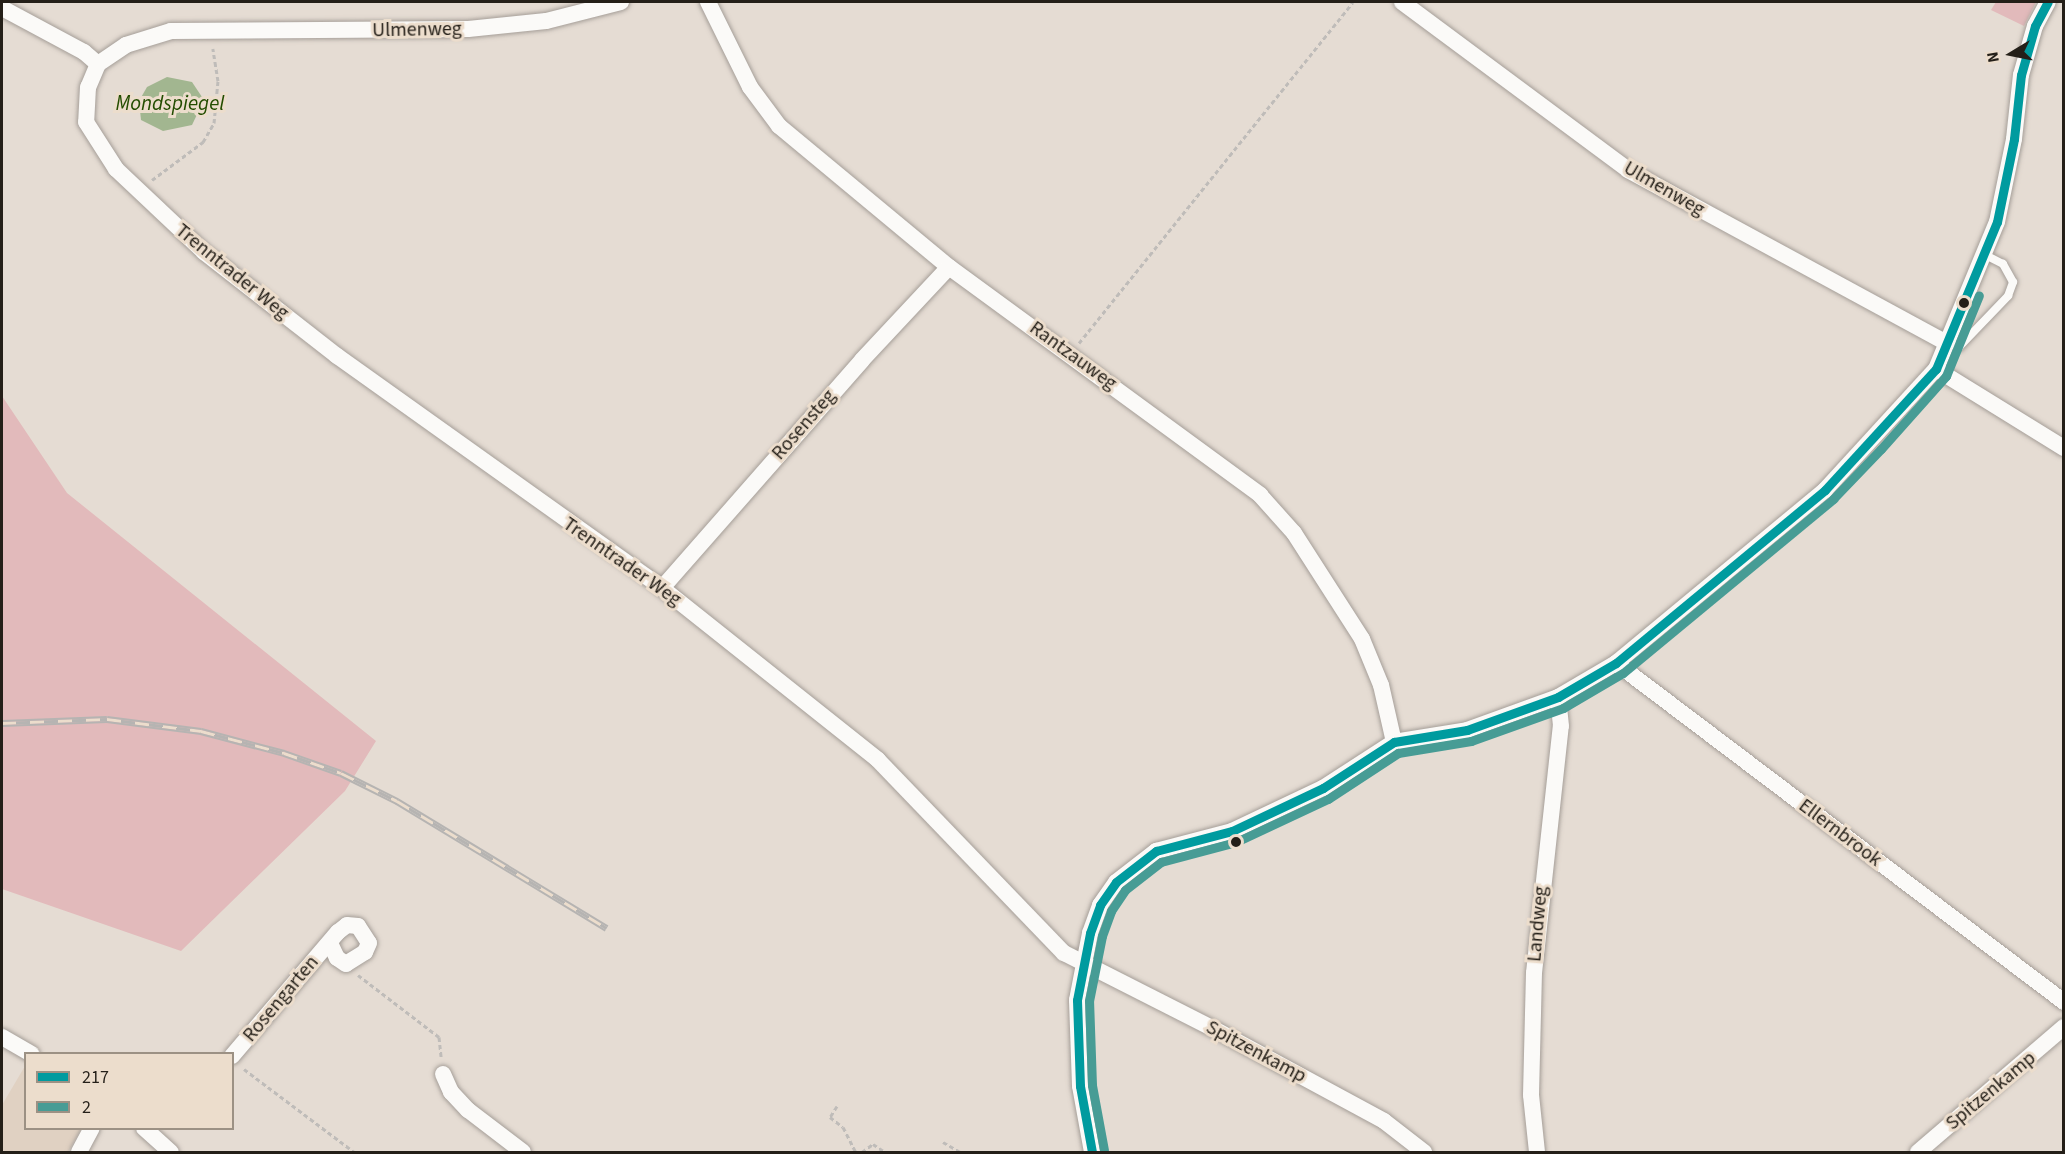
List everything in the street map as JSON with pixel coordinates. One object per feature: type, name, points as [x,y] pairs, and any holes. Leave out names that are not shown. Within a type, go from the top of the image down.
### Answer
[{"type":"street","name":"Ulmenweg","points":[[210,30],[468,29],[546,21],[621,2]]},
{"type":"street","name":"Rantzauweg","points":[[708,2],[750,87],[779,126],[949,267],[1071,354],[1260,495],[1294,532],[1362,639],[1381,685],[1394,742]]},
{"type":"street","name":"Ulmenweg","points":[[1402,2],[1628,170],[1947,343]]},
{"type":"street","points":[[1092,1152],[1075,1041],[1082,963],[1100,905],[1116,882],[1142,861],[1171,845],[1232,831],[1323,788],[1394,742],[1467,730],[1558,697],[1616,663],[1826,490],[1936,369],[1999,212],[2014,139],[2021,75],[2035,26],[2048,2]]},
{"type":"street","points":[[2,8],[84,52],[98,64]]},
{"type":"street","points":[[136,191],[95,141],[86,122],[84,105],[98,64],[144,39],[171,31],[210,30]]},
{"type":"street","name":"Trenntrader Weg","points":[[136,191],[204,252],[337,356],[662,588],[878,760],[1064,953],[1082,963]]},
{"type":"street","name":"Rosensteg","points":[[662,588],[847,376],[949,267]]},
{"type":"street","points":[[1936,369],[2064,448]]},
{"type":"street","name":"Ellernbrook","points":[[1616,663],[2064,1002]]},
{"type":"street","name":"Landweg","points":[[1537,1152],[1531,1095],[1533,974],[1561,726],[1558,697]]},
{"type":"street","name":"Rosengarten","points":[[237,1062],[330,943],[347,925],[358,926],[366,933],[369,943],[365,952],[346,964],[337,958],[330,943]]},
{"type":"street","name":"Spitzenkamp","points":[[1082,963],[1214,1029],[1384,1121],[1424,1152]]},
{"type":"street","name":"Spitzenkamp","points":[[1918,1152],[2064,1027]]},
{"type":"street","points":[[2,1037],[28,1052]]},
{"type":"street","points":[[443,1074],[451,1092],[468,1110],[523,1152]]},
{"type":"street","points":[[79,1152],[92,1130]]},
{"type":"street","points":[[162,1134],[171,1152]]},
{"type":"lane","points":[[1947,343],[1959,347],[2008,296],[2013,282],[2003,264],[1982,254]]},
{"type":"path","points":[[1071,354],[1353,2]]},
{"type":"path","points":[[136,191],[203,142],[214,123],[218,81],[210,30]]},
{"type":"path","points":[[346,964],[439,1037],[443,1074]]},
{"type":"path","points":[[237,1062],[354,1152]]},
{"type":"path","points":[[837,1106],[830,1117],[843,1127],[856,1152]]},
{"type":"path","points":[[943,1142],[960,1152]]},
{"type":"path","points":[[862,1152],[873,1144],[885,1152]]},
{"type":"shaded area","points":[[1996,2],[2036,2],[2024,26],[1991,10]]},
{"type":"shaded area","points":[[2,396],[67,493],[376,741],[345,791],[181,951],[2,889]]},
{"type":"shaded area","points":[[24,1068],[24,1130],[80,1130],[68,1152],[2,1152],[2,1105]]},
{"type":"water","name":"Mondspiegel","points":[[167,77],[192,82],[204,100],[192,125],[163,131],[141,120],[139,101],[147,87]]},
{"type":"railway","points":[[2,723],[107,719],[201,731],[284,753],[341,773],[397,801],[607,928]]},
{"type":"transit line","name":"217","points":[[1092,1152],[1080,1086],[1077,1000],[1090,933],[1100,905],[1116,882],[1156,851],[1232,831],[1323,788],[1394,742],[1467,730],[1558,697],[1616,663],[1825,490],[1936,369],[1997,222],[2014,139],[2021,75],[2035,26],[2048,2]]},
{"type":"transit line","name":"2","points":[[1104,1150],[1092,1085],[1089,1001],[1102,936],[1111,911],[1125,890],[1161,862],[1236,842],[1328,799],[1398,753],[1471,741],[1563,708],[1623,673],[1833,499],[1881,449],[1946,376],[1979,295]]}]
